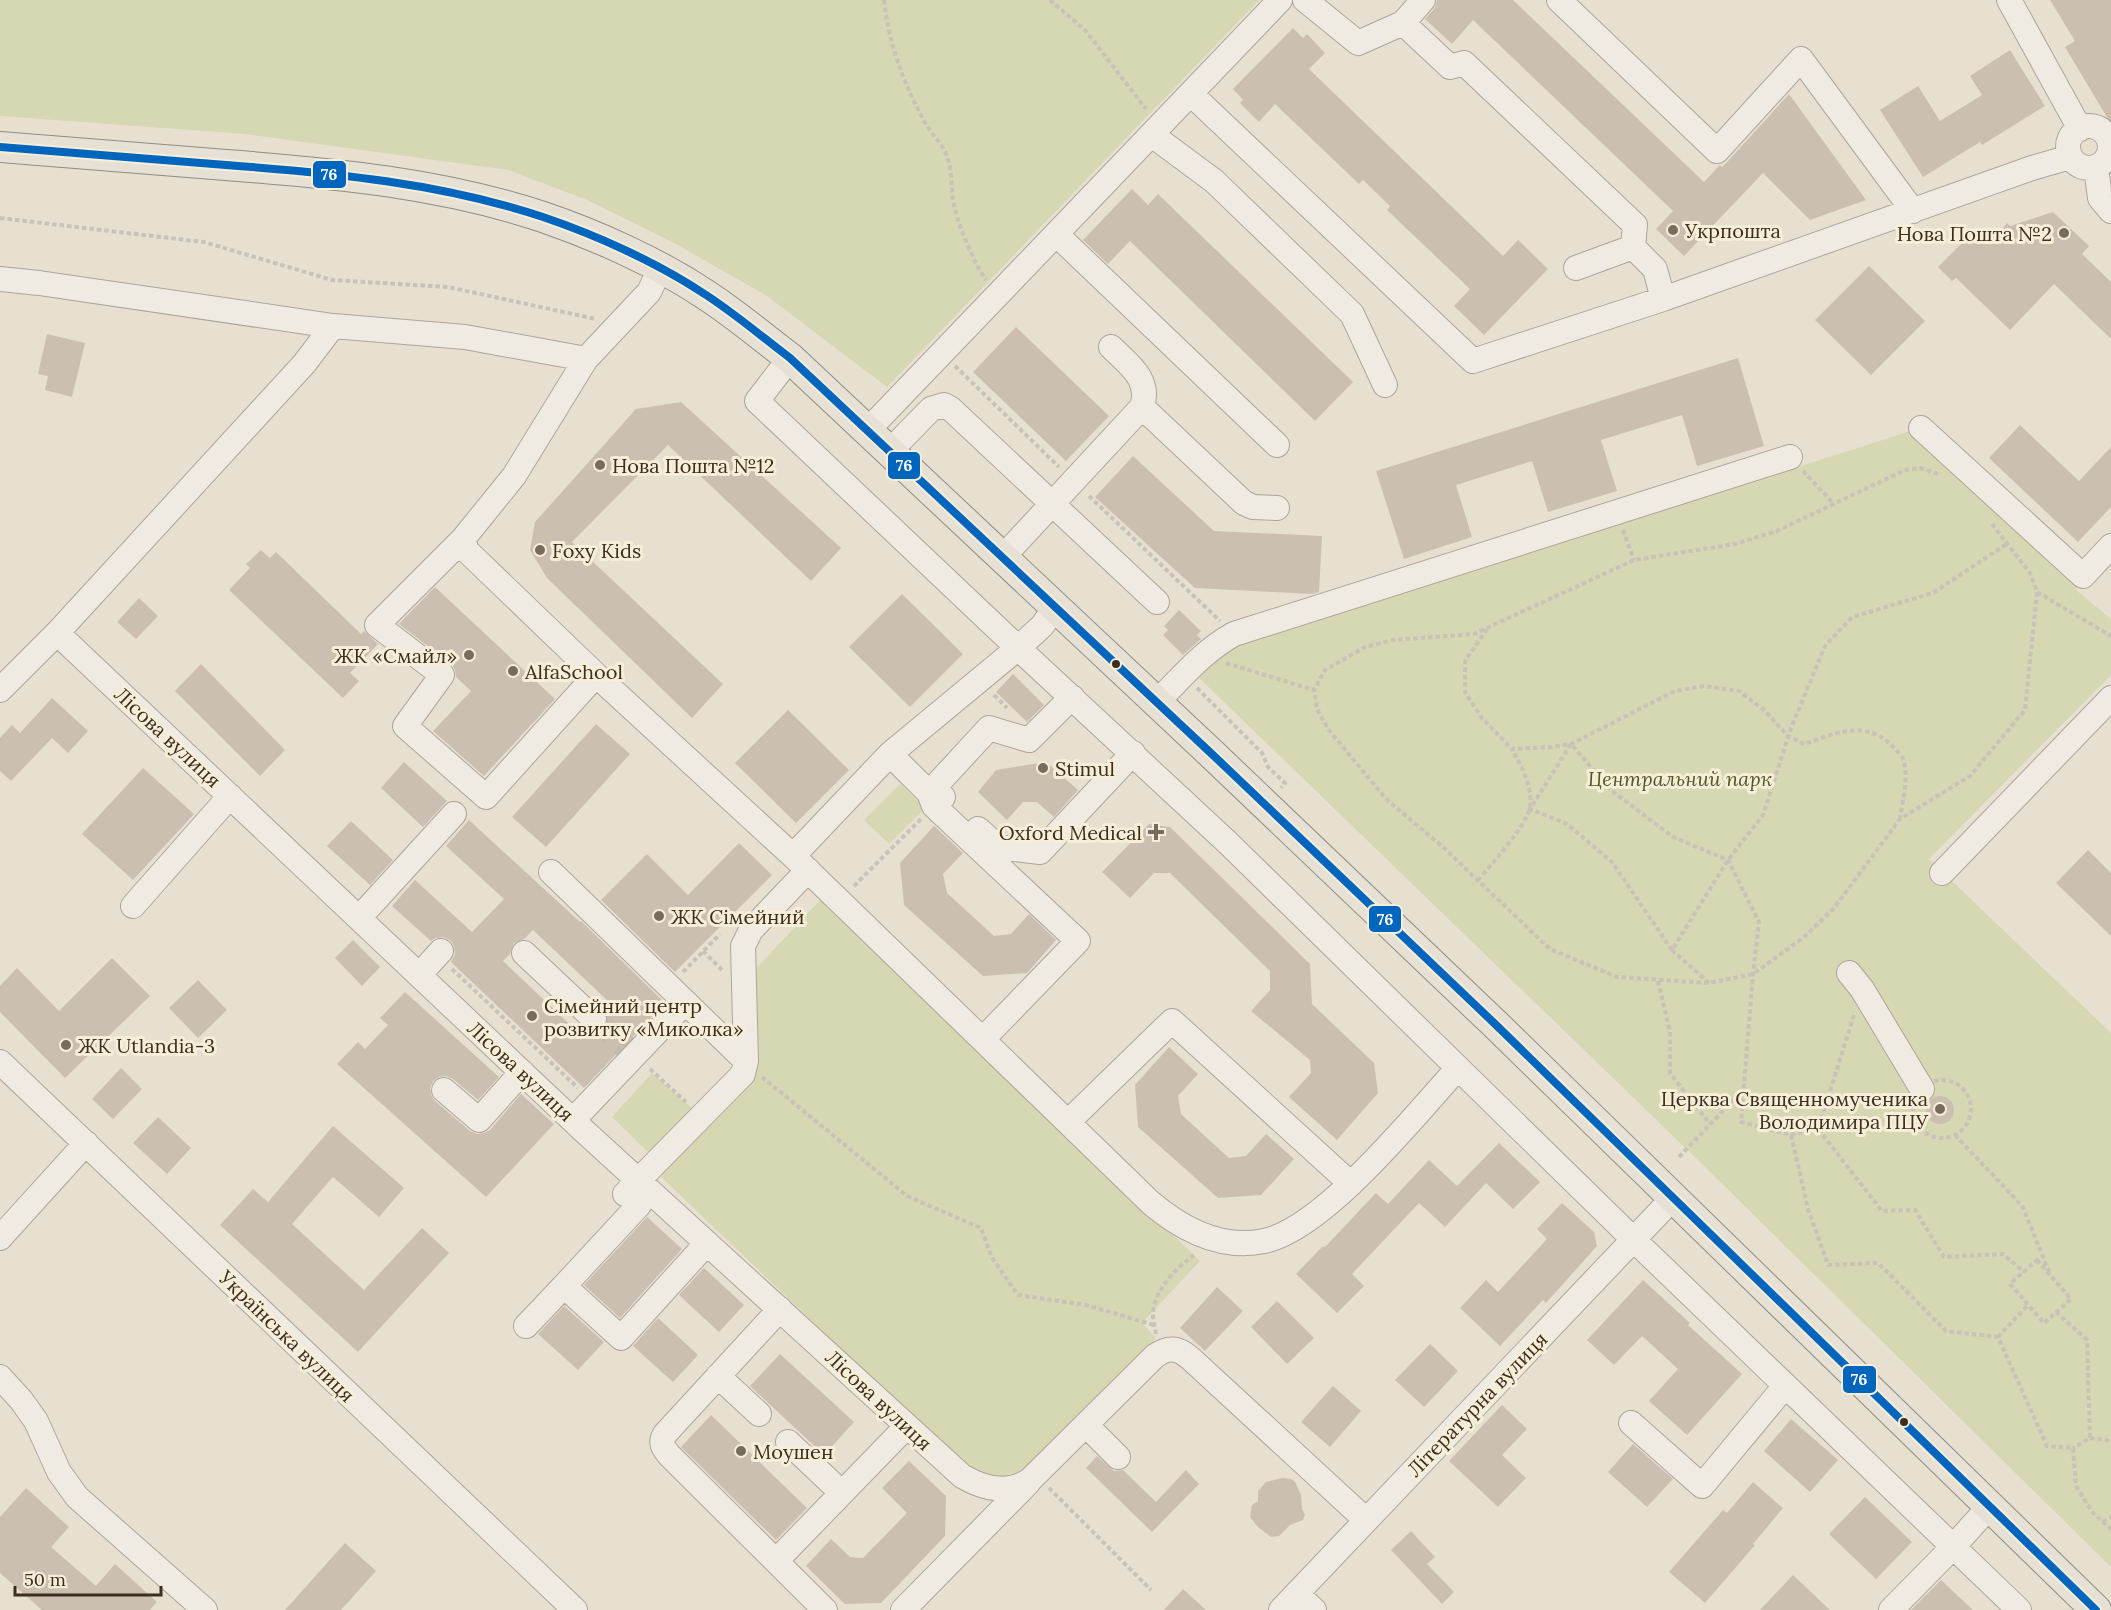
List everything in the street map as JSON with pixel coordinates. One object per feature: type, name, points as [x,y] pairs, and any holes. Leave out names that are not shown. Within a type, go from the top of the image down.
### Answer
[{"type":"main road","points":[[0,147],[288,170],[404,183],[484,200],[544,217],[614,246],[702,292],[745,322],[790,358],[1494,1023],[2096,1610]]},
{"type":"street","points":[[867,431],[1280,0]]},
{"type":"street","points":[[1305,0],[1358,43],[1403,23],[1423,0]]},
{"type":"street","points":[[1559,0],[1717,151],[1801,59],[1913,211]]},
{"type":"street","points":[[2009,0],[2080,129]]},
{"type":"street","points":[[1403,23],[1450,67],[1464,63],[1635,225],[1633,247]]},
{"type":"street","points":[[1191,94],[1473,361],[1663,299],[2032,168],[2070,157]]},
{"type":"street","points":[[2086,127],[2100,129],[2110,140],[2109,155],[2096,167],[2080,166],[2070,157],[2068,144],[2074,133],[2080,129],[2086,127]]},
{"type":"street","points":[[1156,131],[1214,181],[1352,315],[1385,385]]},
{"type":"street","points":[[2096,167],[2100,198],[2111,211]]},
{"type":"street","points":[[1056,234],[1277,445]]},
{"type":"street","points":[[1633,247],[1655,269],[1663,299]]},
{"type":"street","points":[[1576,268],[1633,247]]},
{"type":"street","points":[[596,675],[486,797],[405,726],[442,675],[377,625],[463,539],[514,476],[586,359],[649,292],[660,269]]},
{"type":"street","points":[[0,279],[51,284],[333,326],[465,337],[586,359]]},
{"type":"street","points":[[0,690],[57,633],[304,364],[333,326]]},
{"type":"street","points":[[1002,558],[1143,407],[1145,387],[1140,376],[1112,346]]},
{"type":"street","points":[[790,358],[757,401],[1227,842],[1632,1239],[2019,1610]]},
{"type":"street","points":[[890,452],[931,409],[944,405],[951,409],[1157,602]]},
{"type":"street","points":[[1143,407],[1244,503],[1253,507],[1277,508]]},
{"type":"street","points":[[1921,428],[2083,576],[2111,546]]},
{"type":"street","points":[[1156,703],[1202,656],[1234,634],[1790,458]]},
{"type":"street","points":[[463,539],[467,551],[596,675],[833,890],[1163,1213],[1196,1234],[1221,1240],[1256,1242],[1275,1238],[1303,1223],[1352,1184],[1458,1068]]},
{"type":"street","points":[[526,1326],[564,1286],[634,1193],[742,1074],[745,1064],[744,940],[751,930],[801,863],[890,754],[1018,648],[1041,626],[1055,608]]},
{"type":"street","name":"Лісова вулиця","points":[[57,633],[573,1120],[634,1193],[707,1243],[962,1476],[974,1483],[999,1489],[1021,1487],[1037,1480]]},
{"type":"street","points":[[932,799],[989,729],[1029,740],[1072,697]]},
{"type":"street","points":[[1942,873],[2111,698]]},
{"type":"street","points":[[932,799],[943,797],[998,848],[1040,852],[1132,753]]},
{"type":"street","points":[[890,754],[932,799],[1078,941],[983,1039]]},
{"type":"street","points":[[133,906],[230,796]]},
{"type":"street","points":[[359,918],[454,814]]},
{"type":"street","points":[[551,872],[745,1064]]},
{"type":"street","points":[[419,975],[439,953]]},
{"type":"street","points":[[524,953],[594,1019]]},
{"type":"street","points":[[1856,981],[1922,1089]]},
{"type":"street","points":[[573,1120],[631,1052],[675,1012]]},
{"type":"street","points":[[1068,1122],[1172,1021],[1352,1184]]},
{"type":"street","name":"Українська вулиця","points":[[0,1062],[575,1610]]},
{"type":"street","points":[[444,1090],[479,1120],[522,1072]]},
{"type":"street","points":[[0,1238],[86,1143]]},
{"type":"street","name":"Літературна вулиця","points":[[1297,1605],[1366,1520],[1673,1198]]},
{"type":"street","points":[[564,1286],[621,1338],[707,1243]]},
{"type":"street","points":[[780,1309],[665,1434],[662,1445],[670,1456],[825,1610]]},
{"type":"street","points":[[903,1610],[1037,1480],[1086,1425],[1155,1356],[1165,1349],[1171,1348],[1184,1353],[1366,1520]]},
{"type":"street","points":[[718,1376],[759,1414]]},
{"type":"street","points":[[0,1377],[36,1421],[59,1472],[77,1497],[205,1610]]},
{"type":"street","points":[[1631,1424],[1702,1486],[1785,1386]]},
{"type":"street","points":[[1086,1425],[1118,1457]]},
{"type":"street","points":[[776,1561],[907,1426]]},
{"type":"street","points":[[788,1442],[842,1493]]},
{"type":"street","points":[[1891,1610],[1990,1506]]},
{"type":"path","points":[[884,0],[887,29],[898,65],[928,128],[943,147],[948,159],[954,209],[979,270],[996,296]]},
{"type":"path","points":[[1050,0],[1085,30],[1156,131]]},
{"type":"path","points":[[0,218],[204,242],[332,280],[448,287],[596,319],[634,308]]},
{"type":"path","points":[[1790,458],[1833,504]]},
{"type":"path","points":[[1948,479],[1920,468],[1905,470],[1777,531],[1735,544],[1634,560],[1474,634],[1393,639],[1365,647],[1325,670],[1314,690],[1317,709],[1328,729],[1386,799],[1444,848],[1550,949],[1617,977],[1709,983],[1752,974],[1803,938],[1834,908],[1900,819],[1970,776],[2025,710],[2037,592],[2030,573],[1989,521]]},
{"type":"path","points":[[1617,512],[1634,560]]},
{"type":"path","points":[[1672,950],[1728,860],[1763,815],[1788,736],[1825,646],[1852,617],[1933,593],[2008,543]]},
{"type":"path","points":[[2037,592],[2111,636]]},
{"type":"path","points":[[1488,628],[1465,661],[1465,692],[1481,717],[1512,749],[1525,777],[1530,809]]},
{"type":"path","points":[[1202,656],[1314,690]]},
{"type":"path","points":[[1512,749],[1571,744],[1675,691],[1704,686],[1739,691],[1766,711],[1788,736],[1804,744],[1838,732],[1864,729],[1885,739],[1903,758],[1906,787],[1900,819]]},
{"type":"path","points":[[988,690],[1007,708]]},
{"type":"path","points":[[1478,881],[1506,845],[1571,744]]},
{"type":"path","points":[[1571,744],[1612,791],[1672,837],[1728,860],[1758,922],[1741,1122],[1791,1135],[1818,1130]]},
{"type":"path","points":[[833,890],[932,799]]},
{"type":"path","points":[[1530,809],[1567,824],[1612,862],[1672,950],[1709,983]]},
{"type":"path","points":[[669,987],[720,934]]},
{"type":"path","points":[[703,951],[721,969]]},
{"type":"path","points":[[439,953],[591,1101]]},
{"type":"path","points":[[1658,981],[1670,1032],[1670,1073],[1710,1124]]},
{"type":"path","points":[[1818,1130],[1856,981]]},
{"type":"path","points":[[745,1064],[907,1196],[981,1228],[992,1258],[1018,1295],[1086,1305],[1154,1325]]},
{"type":"path","points":[[653,1072],[694,1110]]},
{"type":"path","points":[[1944,1080],[1954,1083],[1963,1089],[1969,1098],[1970,1119],[1965,1128],[1955,1135],[1944,1138],[1933,1137],[1923,1131],[1916,1121],[1914,1110],[1916,1098],[1922,1089],[1932,1082],[1944,1080]]},
{"type":"path","points":[[1679,1157],[1742,1090]]},
{"type":"path","points":[[1818,1130],[1882,1211],[1915,1210],[1944,1257],[2003,1254],[2024,1272]]},
{"type":"path","points":[[1791,1135],[1808,1209],[1828,1265],[1878,1263],[1946,1331],[1998,1337]]},
{"type":"path","points":[[1955,1135],[2023,1207],[2050,1276]]},
{"type":"path","points":[[1155,1356],[1154,1307],[1161,1291],[1169,1278],[1195,1255],[1221,1240]]},
{"type":"path","points":[[2037,1260],[2071,1299],[2044,1323],[2010,1284],[2024,1272],[2037,1260]]},
{"type":"path","points":[[1998,1337],[2028,1305]]},
{"type":"path","points":[[2056,1312],[2087,1340],[2090,1438]]},
{"type":"path","points":[[1998,1337],[2047,1446],[2073,1448],[2090,1438],[2111,1441]]},
{"type":"path","points":[[2073,1448],[2076,1486],[2092,1512],[2111,1529]]},
{"type":"path","points":[[1037,1480],[1151,1590]]},
{"type":"path","points":[[2103,1522],[2111,1517]]},
{"type":"green space","points":[[0,0],[1259,0],[887,387],[767,296],[676,244],[587,200],[508,170],[245,134],[0,116]]},
{"type":"green space","name":"Центральний парк","points":[[1914,430],[2079,578],[2076,590],[2111,619],[2111,675],[1929,859],[2111,1033],[2111,1567],[1702,1164],[1195,674],[1221,650]]},
{"type":"green space","points":[[900,784],[925,808],[889,844],[864,820]]},
{"type":"green space","points":[[823,897],[1200,1261],[1142,1323],[1156,1338],[1025,1471],[1001,1479],[974,1476],[656,1172],[753,1070],[750,975]]},
{"type":"green space","points":[[652,1073],[694,1110],[651,1155],[612,1117]]},
{"type":"building","points":[[1437,0],[1513,0],[1704,182],[1720,165],[1722,167],[1728,161],[1789,94],[1866,200],[1810,220],[1763,173],[1684,256],[1656,229],[1673,211],[1473,20],[1452,44],[1425,19],[1434,9]]},
{"type":"building","points":[[2050,0],[2111,0],[2111,124],[2065,47],[2075,41]]},
{"type":"building","points":[[1293,28],[1303,38],[1307,34],[1325,53],[1309,69],[1503,256],[1518,240],[1548,269],[1484,335],[1454,306],[1470,289],[1387,210],[1390,206],[1363,180],[1359,184],[1275,104],[1259,122],[1240,103],[1243,100],[1233,89]]},
{"type":"building","points":[[2010,50],[2045,106],[1982,145],[1980,142],[1923,177],[1880,110],[1918,86],[1940,121],[1982,95],[1970,76]]},
{"type":"building","points":[[1132,189],[1148,205],[1158,194],[1353,382],[1315,421],[1130,241],[1108,264],[1083,240]]},
{"type":"building","points":[[2053,212],[2089,246],[2082,254],[2111,282],[2111,339],[2054,284],[2010,330],[1956,278],[1952,281],[1938,267],[1968,237],[2003,228],[2007,223],[2010,226]]},
{"type":"building","points":[[1869,266],[1925,321],[1871,375],[1815,320]]},
{"type":"building","points":[[1016,327],[1109,416],[1066,461],[973,372]]},
{"type":"building","points":[[47,334],[85,343],[72,397],[45,390],[48,376],[38,374]]},
{"type":"building","points":[[1738,358],[1764,446],[1697,466],[1682,415],[1601,440],[1617,491],[1548,512],[1532,461],[1456,485],[1472,537],[1404,559],[1376,471]]},
{"type":"building","points":[[681,402],[841,548],[811,581],[668,445],[572,542],[723,684],[692,718],[547,578],[530,550],[535,522],[636,409]]},
{"type":"building","points":[[2020,425],[2079,481],[2111,447],[2111,507],[2078,542],[1989,458]]},
{"type":"building","points":[[1133,456],[1214,531],[1322,536],[1319,592],[1312,594],[1195,588],[1095,497]]},
{"type":"building","points":[[261,550],[270,558],[276,552],[361,634],[364,631],[378,644],[350,673],[359,681],[343,698],[229,590],[250,568],[246,564]]},
{"type":"building","name":"ЖК «Смайл»","points":[[435,587],[555,699],[484,776],[433,731],[471,691],[456,677],[451,664],[399,624]]},
{"type":"building","points":[[902,594],[963,654],[910,707],[849,647]]},
{"type":"building","points":[[139,598],[158,616],[136,639],[117,622]]},
{"type":"building","points":[[1179,610],[1201,631],[1197,635],[1201,639],[1183,655],[1163,635],[1168,630],[1164,626]]},
{"type":"building","points":[[201,664],[285,750],[260,776],[175,691]]},
{"type":"building","points":[[1013,674],[1044,705],[1027,722],[996,692]]},
{"type":"building","points":[[52,698],[88,731],[68,753],[52,738],[11,781],[0,771],[0,738],[12,725],[20,733]]},
{"type":"building","points":[[788,710],[849,770],[796,823],[735,763]]},
{"type":"building","points":[[596,724],[630,754],[546,847],[512,817]]},
{"type":"building","points":[[404,762],[447,801],[423,827],[381,788]]},
{"type":"building","points":[[1046,762],[1078,790],[1054,817],[1037,802],[1023,802],[1007,820],[978,792],[996,770]]},
{"type":"building","points":[[143,768],[194,814],[133,880],[82,834]]},
{"type":"building","points":[[469,820],[581,921],[665,1003],[584,1088],[451,962],[455,954],[451,941],[444,937],[431,941],[392,906],[415,880],[472,932],[504,899],[446,846]],"holes":[[[533,930],[610,1003],[604,1009],[608,1022],[604,1029],[598,1033],[585,1030],[580,1034],[503,961],[510,954],[514,943],[524,939]]]},
{"type":"building","points":[[351,821],[393,860],[370,885],[327,846]]},
{"type":"building","points":[[1149,824],[1170,827],[1310,964],[1312,1004],[1374,1063],[1378,1093],[1337,1140],[1289,1097],[1311,1073],[1310,1060],[1251,1011],[1270,990],[1270,971],[1170,873],[1154,873],[1130,898],[1102,872]]},
{"type":"building","points":[[934,826],[963,853],[943,874],[947,893],[994,936],[1011,934],[1029,914],[1056,940],[1027,973],[983,976],[904,905],[900,863]]},
{"type":"building","name":"ЖК Сімейний","points":[[739,843],[772,875],[675,972],[601,900],[647,854],[688,895]]},
{"type":"building","points":[[2088,850],[2111,873],[2111,936],[2056,883]]},
{"type":"building","points":[[353,940],[380,967],[362,986],[335,958]]},
{"type":"building","name":"ЖК Utlandia-3","points":[[112,958],[150,996],[65,1078],[0,1012],[0,986],[17,968],[59,1011]]},
{"type":"building","points":[[198,980],[227,1010],[198,1038],[169,1008]]},
{"type":"building","points":[[405,992],[499,1077],[478,1100],[453,1079],[446,1076],[439,1077],[433,1081],[430,1088],[435,1101],[470,1131],[477,1134],[490,1130],[521,1094],[554,1124],[486,1197],[337,1064],[358,1042],[365,1049],[388,1025],[380,1018]]},
{"type":"building","points":[[1169,1047],[1198,1074],[1178,1096],[1181,1114],[1229,1158],[1246,1156],[1266,1134],[1294,1159],[1261,1195],[1218,1198],[1138,1127],[1135,1085]]},
{"type":"building","points":[[121,1068],[142,1089],[113,1119],[92,1099]]},
{"type":"building","name":"Церква Священномученика Володимира ПЦУ","points":[[1940,1096],[1950,1100],[1954,1110],[1950,1120],[1940,1124],[1930,1120],[1926,1110],[1930,1100]]},
{"type":"building","points":[[158,1117],[191,1148],[167,1174],[133,1143]]},
{"type":"building","points":[[333,1126],[404,1188],[379,1217],[333,1177],[292,1224],[364,1290],[422,1228],[449,1253],[358,1352],[220,1225],[253,1189],[268,1202]]},
{"type":"building","points":[[1499,1143],[1540,1182],[1513,1209],[1486,1183],[1445,1227],[1419,1203],[1352,1274],[1364,1286],[1337,1313],[1296,1274],[1376,1193],[1388,1204],[1429,1160],[1457,1186]]},
{"type":"building","points":[[1562,1203],[1594,1232],[1597,1246],[1546,1303],[1543,1300],[1500,1346],[1460,1308],[1486,1280],[1498,1292],[1547,1239],[1537,1229]]},
{"type":"building","points":[[647,1217],[682,1249],[620,1318],[584,1285]]},
{"type":"building","points":[[704,1268],[744,1305],[719,1332],[679,1295]]},
{"type":"building","points":[[1643,1280],[1742,1374],[1687,1435],[1649,1401],[1678,1369],[1642,1336],[1614,1365],[1587,1340]]},
{"type":"building","points":[[1217,1287],[1243,1311],[1205,1351],[1180,1328]]},
{"type":"building","points":[[1277,1301],[1314,1338],[1287,1364],[1251,1327]]},
{"type":"building","points":[[564,1306],[604,1342],[578,1370],[538,1334]]},
{"type":"building","points":[[658,1318],[698,1355],[673,1382],[633,1346]]},
{"type":"building","points":[[1430,1344],[1458,1371],[1424,1407],[1395,1380]]},
{"type":"building","points":[[780,1354],[854,1422],[824,1455],[750,1386]]},
{"type":"building","points":[[1333,1386],[1361,1411],[1330,1447],[1301,1422]]},
{"type":"building","points":[[1502,1405],[1527,1429],[1502,1455],[1526,1478],[1498,1507],[1449,1461]]},
{"type":"building","points":[[711,1415],[807,1508],[776,1540],[681,1447]]},
{"type":"building","points":[[1791,1419],[1838,1460],[1810,1492],[1764,1451]]},
{"type":"building","points":[[1633,1444],[1673,1479],[1647,1507],[1608,1472]]},
{"type":"building","points":[[1097,1456],[1114,1471],[1123,1470],[1156,1502],[1186,1470],[1199,1484],[1152,1532],[1086,1468]]},
{"type":"building","points":[[909,1461],[946,1496],[945,1536],[881,1603],[845,1604],[806,1566],[831,1539],[850,1557],[863,1558],[907,1513],[882,1488]]},
{"type":"building","points":[[1282,1478],[1295,1482],[1301,1495],[1305,1515],[1303,1520],[1290,1525],[1279,1536],[1271,1537],[1250,1517],[1252,1505],[1258,1501],[1258,1491],[1266,1482]]},
{"type":"building","points":[[1753,1482],[1783,1508],[1753,1544],[1755,1545],[1705,1603],[1669,1572],[1723,1510],[1727,1513]]},
{"type":"building","points":[[26,1488],[69,1527],[51,1547],[96,1586],[115,1564],[157,1602],[150,1610],[42,1610],[0,1573],[0,1517]]},
{"type":"building","points":[[1865,1497],[1912,1542],[1876,1579],[1829,1534]]},
{"type":"building","points":[[1411,1531],[1435,1557],[1427,1564],[1454,1592],[1442,1604],[1391,1550]]},
{"type":"building","points":[[345,1543],[376,1571],[341,1610],[285,1610]]},
{"type":"building","points":[[1793,1575],[1830,1610],[1760,1610]]},
{"type":"building","points":[[1941,1580],[1973,1610],[1911,1610]]},
{"type":"building","points":[[1183,1589],[1206,1610],[1164,1610]]},
{"type":"tunnel","points":[[594,1019],[627,1048]]},
{"type":"transit line","name":"76","points":[[0,147],[346,176],[465,196],[504,205],[584,232],[646,260],[714,300],[790,358],[1214,756],[1494,1023],[2096,1610]]},
{"type":"place","name":"Укрпошта","points":[[1673,230]]},
{"type":"place","name":"Нова Пошта №2","points":[[2064,233]]},
{"type":"place","name":"Нова Пошта №12","points":[[600,465]]},
{"type":"place","name":"Foxy Kids","points":[[540,550]]},
{"type":"place","name":"ЖК «Смайл»","points":[[469,655]]},
{"type":"place","name":"AlfaSchool","points":[[513,671]]},
{"type":"place","name":"Stimul","points":[[1043,768]]},
{"type":"place","name":"Oxford Medical","points":[[1156,832]]},
{"type":"place","name":"ЖК Сімейний","points":[[659,916]]},
{"type":"place","name":"Сімейний центр розвитку «Миколка»","points":[[532,1016]]},
{"type":"place","name":"ЖК Utlandia-3","points":[[66,1045]]},
{"type":"place","name":"Церква Священномученика Володимира ПЦУ","points":[[1940,1109]]},
{"type":"place","name":"Моушен","points":[[741,1451]]}]
